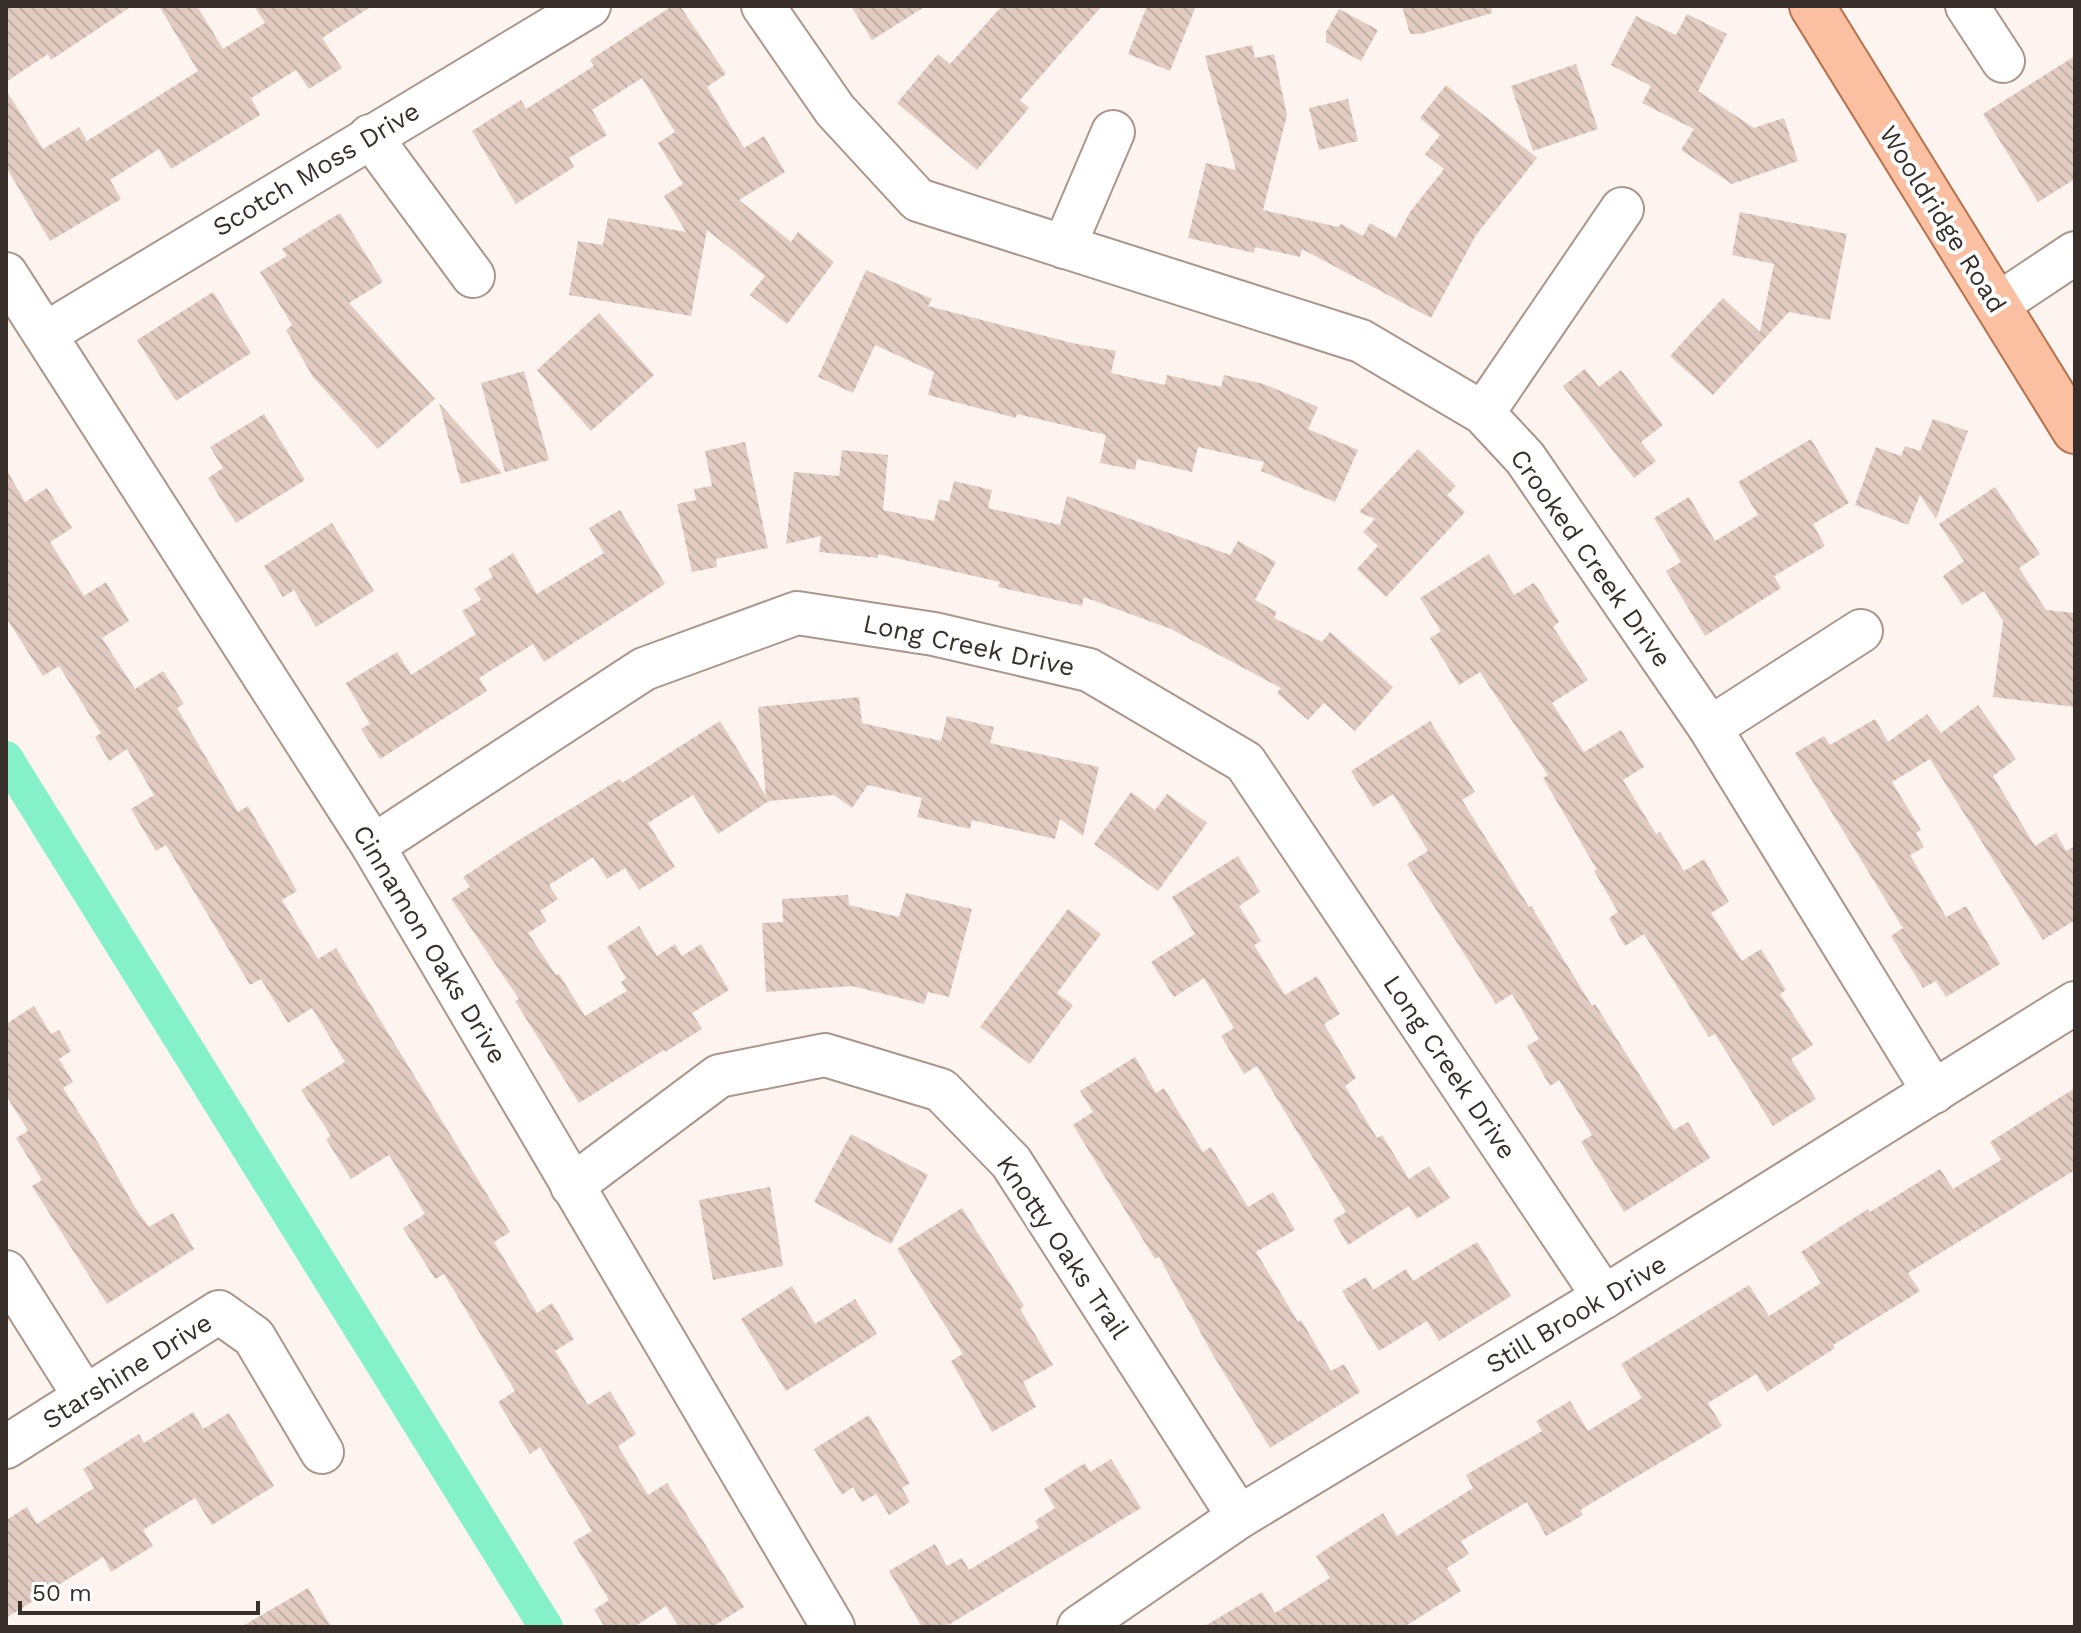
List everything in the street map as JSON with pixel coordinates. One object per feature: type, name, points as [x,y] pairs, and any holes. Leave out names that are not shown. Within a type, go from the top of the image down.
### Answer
[{"type":"main road","name":"Wooldridge Road","points":[[1812,6],[2075,431]]},
{"type":"street","name":"Scotch Moss Drive","points":[[45,334],[589,6]]},
{"type":"street","name":"Crooked Creek Drive","points":[[763,6],[835,110],[918,200],[1361,341],[1483,413],[1525,458],[1710,728],[1934,1092]]},
{"type":"street","points":[[1967,6],[2003,61]]},
{"type":"street","points":[[1064,247],[1113,132]]},
{"type":"street","points":[[370,136],[473,276]]},
{"type":"street","points":[[1483,413],[1622,209]]},
{"type":"street","points":[[1997,305],[2060,263]]},
{"type":"street","name":"Cinnamon Oaks Drive","points":[[6,274],[373,846],[833,1627]]},
{"type":"street","name":"Long Creek Drive","points":[[373,846],[644,669],[797,613],[934,634],[1089,670],[1245,762],[1604,1297]]},
{"type":"street","points":[[1710,728],[1861,631]]},
{"type":"street","name":"Still Brook Drive","points":[[1079,1627],[1239,1517],[1604,1297],[2075,1003]]},
{"type":"street","name":"Knotty Oaks Trail","points":[[572,1186],[719,1076],[825,1055],[941,1090],[1011,1162],[1239,1517]]},
{"type":"street","points":[[6,1272],[85,1397]]},
{"type":"street","name":"Starshine Drive","points":[[6,1447],[219,1312],[254,1337],[322,1452]]},
{"type":"building","points":[[6,6],[132,6],[51,60],[48,54],[6,82]]},
{"type":"building","points":[[159,6],[197,6],[223,49],[265,23],[254,6],[372,6],[322,38],[342,68],[309,89],[296,70],[251,98],[260,115],[171,169],[159,149],[110,180],[121,199],[50,241],[6,167],[6,90],[43,149],[79,127],[87,141],[198,71]]},
{"type":"building","points":[[672,6],[680,6],[726,74],[707,87],[744,148],[764,136],[785,172],[739,200],[791,242],[798,232],[834,262],[787,324],[750,295],[765,276],[707,230],[691,316],[569,295],[578,241],[603,245],[608,218],[686,232],[664,196],[683,184],[658,143],[675,132],[642,78],[592,110],[607,135],[569,158],[574,167],[516,204],[472,131],[521,100],[526,109],[594,66],[590,60]]},
{"type":"building","points":[[851,6],[926,6],[872,40]]},
{"type":"building","points":[[1002,6],[1102,6],[1020,100],[1029,108],[977,170],[897,103],[938,54],[950,64]]},
{"type":"building","points":[[1147,6],[1196,6],[1170,71],[1128,54]]},
{"type":"building","points":[[1402,6],[1491,6],[1492,13],[1421,34],[1410,34]]},
{"type":"building","points":[[1339,9],[1378,30],[1361,61],[1326,42],[1326,32]]},
{"type":"building","points":[[1687,14],[1727,34],[1698,91],[1754,128],[1784,118],[1798,161],[1732,184],[1681,150],[1694,129],[1642,103],[1651,86],[1611,65],[1636,16],[1676,35]]},
{"type":"building","points":[[1252,45],[1255,58],[1274,54],[1287,115],[1263,210],[1338,227],[1341,224],[1363,236],[1370,223],[1396,238],[1410,212],[1444,169],[1425,154],[1440,135],[1420,118],[1446,85],[1537,158],[1476,235],[1431,318],[1302,249],[1300,257],[1255,247],[1254,253],[1188,238],[1206,163],[1236,170],[1205,56]]},
{"type":"building","points":[[2075,56],[2075,179],[2038,202],[1983,114]]},
{"type":"building","points":[[1576,64],[1598,129],[1533,151],[1511,86]]},
{"type":"building","points":[[1348,99],[1358,141],[1319,150],[1309,108]]},
{"type":"building","points":[[1740,212],[1847,234],[1830,320],[1789,312],[1713,395],[1670,356],[1723,298],[1760,332],[1774,264],[1732,255]]},
{"type":"building","points":[[340,213],[383,282],[349,303],[435,399],[378,449],[313,377],[286,330],[292,325],[260,272],[287,256],[282,249]]},
{"type":"building","points":[[866,270],[932,299],[928,306],[1072,343],[1116,351],[1111,373],[1165,385],[1167,375],[1221,387],[1224,375],[1264,384],[1318,407],[1308,429],[1358,450],[1335,502],[1261,471],[1264,462],[1198,447],[1192,472],[1137,459],[1135,470],[1100,463],[1106,435],[1017,414],[1016,418],[928,395],[934,372],[875,345],[853,393],[818,377]]},
{"type":"building","points":[[213,292],[251,353],[176,401],[137,340]]},
{"type":"building","points":[[599,313],[654,375],[591,431],[537,370]]},
{"type":"building","points":[[1585,369],[1599,387],[1621,370],[1663,425],[1641,442],[1656,461],[1634,478],[1563,386]]},
{"type":"building","points":[[524,371],[549,460],[505,472],[481,383]]},
{"type":"building","points":[[439,403],[502,473],[461,484]]},
{"type":"building","points":[[264,414],[305,480],[236,523],[208,478],[223,468],[210,447]]},
{"type":"building","points":[[1933,419],[1968,431],[1936,519],[1920,495],[1908,525],[1855,505],[1876,447],[1901,456],[1905,446],[1920,451]]},
{"type":"building","points":[[1811,439],[1849,503],[1813,524],[1825,546],[1774,576],[1781,588],[1705,636],[1666,571],[1681,562],[1654,518],[1689,497],[1715,541],[1758,515],[1738,482]]},
{"type":"building","points":[[745,442],[768,548],[716,559],[717,567],[692,572],[677,504],[696,500],[694,489],[712,486],[705,451]]},
{"type":"building","points":[[1418,449],[1456,486],[1447,495],[1465,512],[1386,597],[1357,569],[1378,546],[1363,532],[1375,519],[1359,512]]},
{"type":"building","points":[[842,450],[888,455],[883,510],[934,521],[939,499],[949,502],[954,481],[992,490],[988,508],[1060,525],[1067,496],[1230,555],[1238,541],[1276,562],[1255,600],[1277,612],[1274,618],[1322,642],[1330,632],[1393,687],[1355,731],[1324,703],[1308,720],[1277,693],[1281,688],[1171,629],[1084,597],[1082,606],[998,587],[1000,582],[878,554],[878,558],[819,552],[821,536],[786,544],[794,472],[839,476]]},
{"type":"building","points":[[6,469],[25,502],[47,488],[72,528],[50,542],[84,596],[106,582],[129,621],[102,638],[135,689],[163,671],[184,704],[177,708],[238,812],[248,806],[297,891],[282,900],[318,959],[336,948],[510,1232],[494,1242],[537,1313],[552,1303],[574,1339],[555,1351],[588,1405],[610,1391],[636,1434],[618,1446],[648,1495],[667,1483],[744,1607],[712,1627],[679,1627],[666,1606],[634,1627],[605,1627],[594,1610],[609,1600],[573,1542],[592,1531],[540,1447],[530,1454],[498,1402],[515,1391],[444,1274],[435,1279],[403,1228],[425,1214],[389,1155],[351,1179],[326,1139],[331,1136],[301,1090],[345,1062],[312,1008],[288,1023],[261,979],[250,985],[166,845],[156,851],[131,809],[154,795],[127,749],[109,761],[95,737],[101,733],[59,666],[43,676],[6,617]]},
{"type":"building","points":[[1995,487],[2040,554],[2019,568],[2046,610],[2075,613],[2075,707],[1993,697],[2003,621],[1984,591],[1962,605],[1943,576],[1964,561],[1939,524]]},
{"type":"building","points":[[620,510],[665,584],[544,662],[533,644],[479,678],[487,691],[380,759],[361,729],[370,724],[346,683],[397,652],[411,675],[476,634],[462,611],[481,600],[474,589],[493,577],[488,569],[513,553],[537,594],[604,553],[589,528]]},
{"type":"building","points":[[332,523],[374,591],[316,627],[294,590],[283,597],[264,566]]},
{"type":"building","points":[[1489,554],[1514,595],[1533,583],[1538,588],[1559,622],[1553,627],[1588,680],[1552,703],[1584,752],[1621,730],[1644,767],[1623,780],[1656,834],[1660,832],[1684,871],[1704,859],[1729,902],[1711,913],[1742,961],[1761,949],[1786,990],[1780,994],[1813,1045],[1791,1059],[1816,1099],[1773,1126],[1715,1034],[1709,1037],[1644,934],[1625,946],[1609,918],[1618,912],[1543,778],[1548,775],[1480,672],[1459,685],[1430,638],[1441,631],[1420,598]]},
{"type":"building","points":[[859,697],[862,723],[941,741],[947,716],[994,727],[990,743],[1099,767],[1083,836],[1060,819],[1055,839],[972,820],[970,829],[917,817],[922,798],[868,785],[852,808],[834,795],[769,801],[718,834],[693,795],[648,823],[675,867],[639,890],[625,868],[607,879],[593,857],[549,885],[558,899],[540,911],[547,921],[528,933],[585,1016],[627,991],[621,982],[626,978],[607,947],[639,926],[657,956],[675,944],[682,956],[701,944],[729,990],[692,1013],[702,1029],[579,1103],[515,1001],[519,999],[451,899],[470,887],[463,877],[519,840],[620,779],[622,783],[720,721],[766,796],[758,707]]},
{"type":"building","points":[[1978,705],[2016,759],[1993,776],[2035,846],[2056,833],[2066,851],[2075,846],[2075,920],[2043,940],[1930,759],[1892,782],[1921,830],[1916,833],[1924,847],[1910,855],[1946,917],[1966,906],[2000,964],[1946,997],[1936,981],[1923,988],[1891,936],[1903,928],[1795,753],[1824,736],[1830,745],[1875,719],[1888,742],[1927,714],[1941,733]]},
{"type":"building","points":[[1430,721],[1475,792],[1462,800],[1592,1006],[1595,1004],[1674,1130],[1688,1122],[1710,1158],[1624,1212],[1581,1142],[1592,1135],[1559,1080],[1550,1086],[1527,1046],[1539,1039],[1512,994],[1496,1004],[1407,864],[1428,851],[1393,794],[1373,807],[1351,771]]},
{"type":"building","points":[[1131,792],[1155,810],[1167,794],[1207,823],[1158,891],[1094,844]]},
{"type":"building","points":[[1238,856],[1260,892],[1239,906],[1261,941],[1254,945],[1285,995],[1317,976],[1340,1014],[1324,1024],[1356,1078],[1345,1086],[1377,1138],[1382,1135],[1409,1179],[1429,1166],[1450,1198],[1417,1219],[1409,1206],[1348,1245],[1333,1220],[1346,1212],[1257,1066],[1244,1074],[1221,1036],[1234,1028],[1204,978],[1174,997],[1151,962],[1195,934],[1172,897]]},
{"type":"building","points":[[906,893],[972,909],[949,997],[928,992],[924,1004],[852,986],[766,992],[762,923],[783,922],[782,899],[848,895],[849,905],[899,917]]},
{"type":"building","points":[[1068,909],[1101,934],[1057,993],[1073,1005],[1030,1064],[980,1027]]},
{"type":"building","points":[[34,1006],[51,1034],[59,1030],[71,1051],[59,1059],[73,1082],[63,1088],[136,1209],[149,1227],[173,1213],[194,1249],[107,1304],[32,1186],[42,1180],[16,1138],[28,1131],[6,1095],[6,1024]]},
{"type":"building","points":[[1135,1057],[1156,1093],[1164,1088],[1203,1152],[1211,1147],[1248,1207],[1273,1192],[1295,1230],[1256,1252],[1331,1371],[1344,1364],[1360,1392],[1270,1448],[1213,1355],[1159,1257],[1155,1259],[1073,1125],[1093,1112],[1080,1091]]},
{"type":"building","points":[[2075,1088],[2075,1170],[1908,1273],[1920,1291],[1833,1345],[1835,1348],[1767,1392],[1756,1374],[1708,1403],[1722,1426],[1580,1510],[1583,1515],[1546,1536],[1527,1502],[1461,1541],[1469,1554],[1447,1568],[1461,1591],[1404,1627],[1203,1627],[1262,1592],[1275,1613],[1330,1578],[1316,1556],[1383,1513],[1397,1536],[1473,1488],[1466,1475],[1542,1431],[1536,1421],[1570,1401],[1588,1431],[1642,1398],[1621,1364],[1749,1285],[1769,1316],[1821,1283],[1801,1252],[1868,1209],[1870,1212],[1940,1169],[1953,1189],[2001,1160],[1990,1142]]},
{"type":"building","points":[[851,1134],[928,1175],[891,1244],[814,1202]]},
{"type":"building","points":[[770,1187],[783,1266],[713,1280],[699,1200]]},
{"type":"building","points":[[962,1208],[1024,1306],[1020,1309],[1053,1365],[1023,1382],[1036,1407],[992,1432],[951,1361],[963,1354],[897,1249]]},
{"type":"building","points":[[1477,1242],[1511,1296],[1439,1341],[1427,1321],[1379,1351],[1342,1291],[1366,1277],[1373,1290],[1406,1269],[1413,1281]]},
{"type":"building","points":[[792,1286],[815,1324],[855,1299],[877,1334],[786,1391],[741,1319]]},
{"type":"building","points":[[193,1412],[203,1429],[229,1413],[274,1486],[212,1525],[195,1498],[143,1530],[153,1546],[111,1572],[103,1557],[6,1618],[6,1520],[27,1507],[37,1524],[94,1488],[83,1469],[139,1434],[144,1443]]},
{"type":"building","points":[[869,1415],[910,1483],[902,1488],[910,1502],[889,1515],[876,1494],[862,1502],[853,1487],[842,1495],[814,1449]]},
{"type":"building","points":[[1111,1459],[1141,1508],[945,1627],[922,1627],[889,1571],[935,1544],[947,1566],[962,1558],[969,1570],[1039,1528],[1035,1521],[1055,1508],[1044,1489],[1085,1463],[1090,1472]]},
{"type":"building","points":[[308,1588],[331,1627],[241,1627]]},
{"type":"waterway","points":[[6,758],[546,1627]]}]
